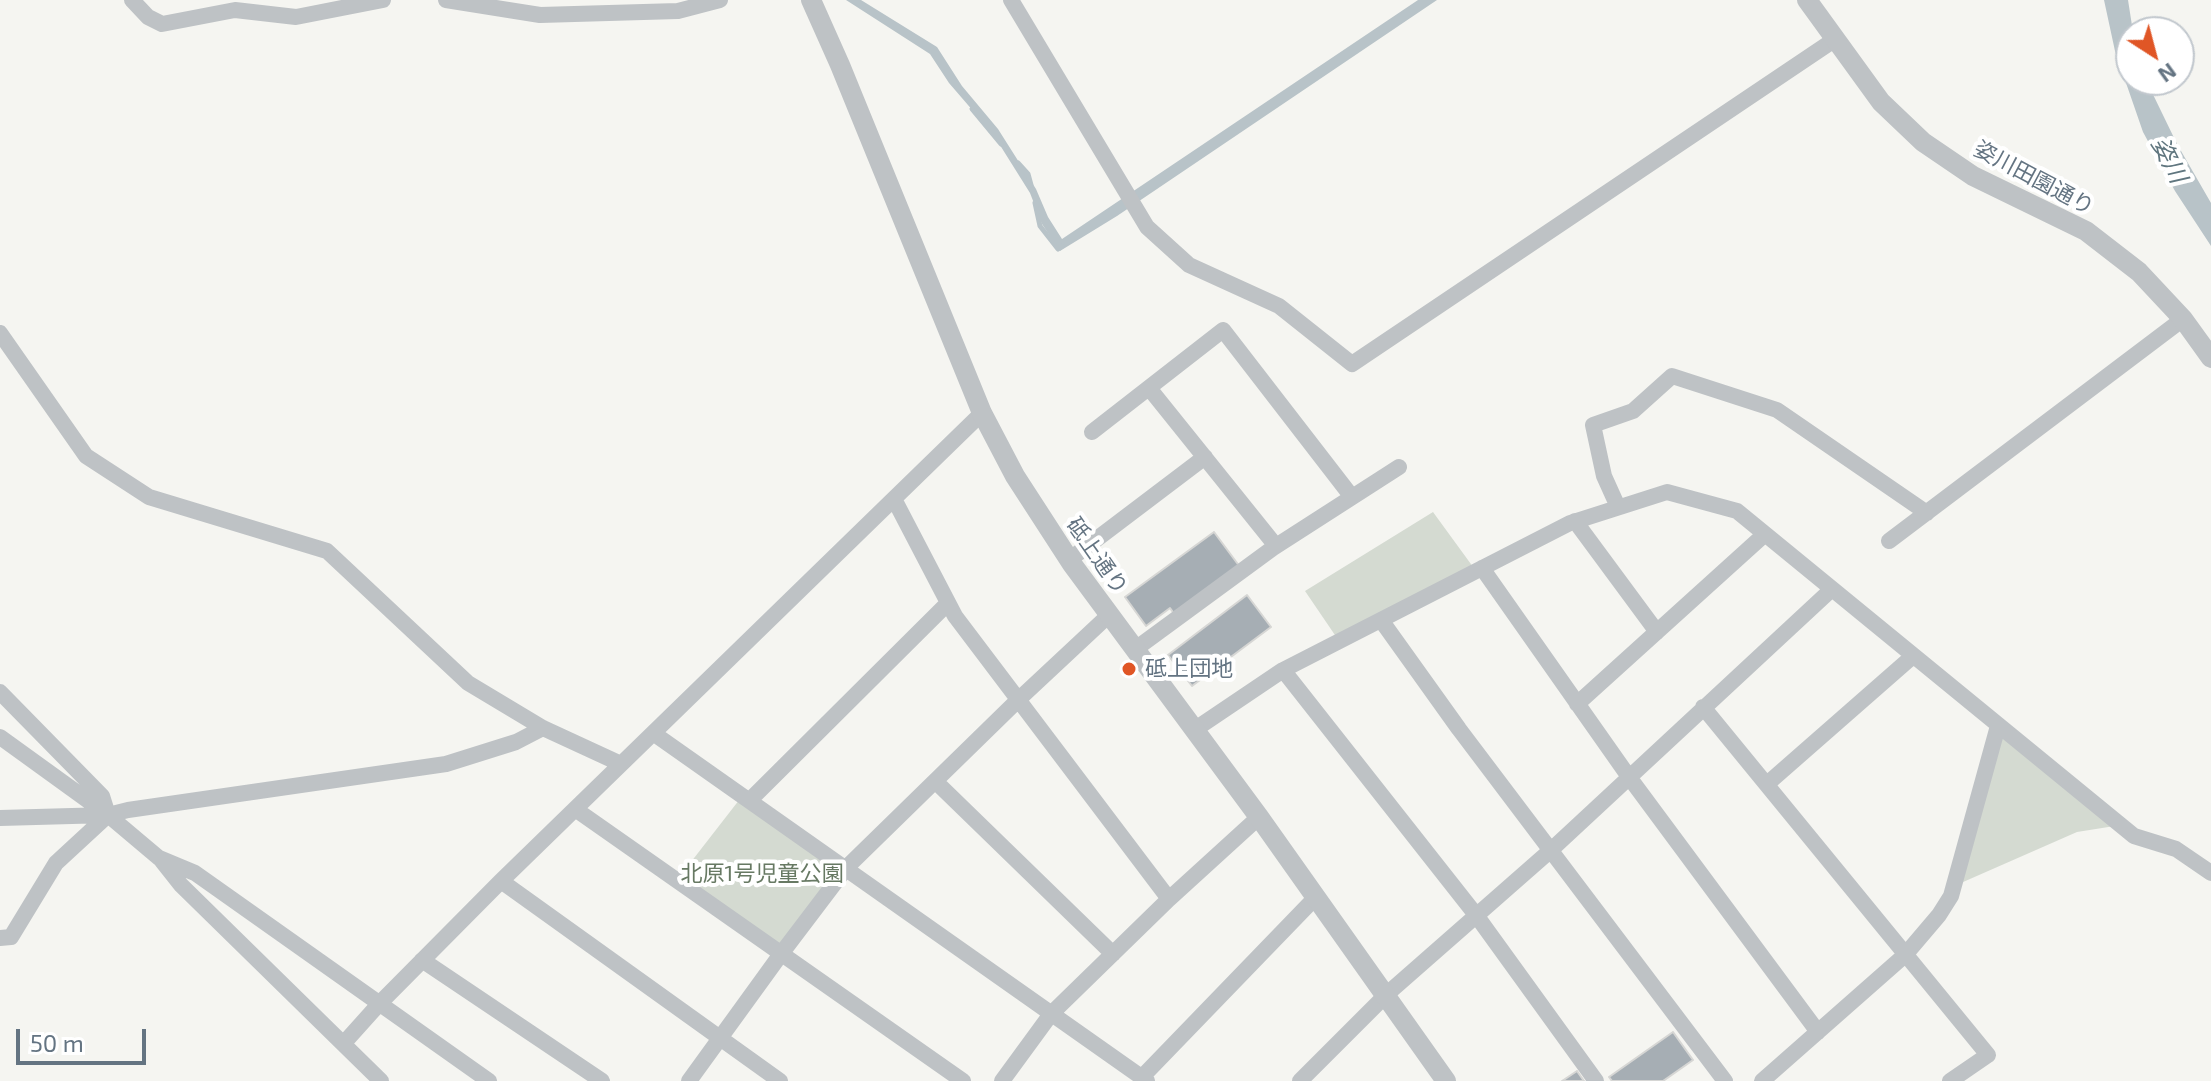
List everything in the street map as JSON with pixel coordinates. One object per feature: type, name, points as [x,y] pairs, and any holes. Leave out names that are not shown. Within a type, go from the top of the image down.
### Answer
[{"type":"street","points":[[132,0],[148,17],[162,24],[235,10],[296,17],[383,0]]},
{"type":"street","points":[[446,0],[540,15],[678,11],[720,0]]},
{"type":"street","name":"砥上通り","points":[[811,0],[982,413],[1015,476],[1069,560],[1259,817],[1446,1081]]},
{"type":"street","points":[[1011,0],[1147,227],[1189,265],[1279,306],[1352,364],[1834,40]]},
{"type":"street","name":"姿川田園通り","points":[[1807,0],[1881,102],[1923,142],[1973,176],[2086,231],[2139,272],[2183,319],[2211,358]]},
{"type":"street","points":[[1889,541],[2183,319]]},
{"type":"street","points":[[1092,432],[1223,330],[1352,497]]},
{"type":"street","points":[[0,333],[86,456],[149,497],[327,551],[468,683],[543,728],[621,764]]},
{"type":"street","points":[[1618,507],[1604,476],[1593,425],[1633,411],[1672,376],[1777,410],[1927,513]]},
{"type":"street","points":[[1149,388],[1276,546]]},
{"type":"street","points":[[344,1043],[501,881],[982,413]]},
{"type":"street","points":[[1069,560],[1205,457]]},
{"type":"street","points":[[1134,650],[1276,546],[1399,467]]},
{"type":"street","points":[[1194,730],[1283,670],[1575,521],[1667,492],[1737,511],[2134,836],[2176,849],[2211,873]]},
{"type":"street","points":[[894,499],[955,616],[1169,899]]},
{"type":"street","points":[[1575,521],[1657,632]]},
{"type":"street","points":[[1577,704],[1765,534]]},
{"type":"street","points":[[1482,568],[1629,777],[1818,1032]]},
{"type":"street","points":[[1300,1081],[1387,994],[1551,850],[1832,589]]},
{"type":"street","points":[[750,800],[948,603]]},
{"type":"street","points":[[689,1081],[847,867],[1109,615]]},
{"type":"street","points":[[1381,620],[1459,729],[1725,1081]]},
{"type":"street","points":[[1767,784],[1913,656]]},
{"type":"street","points":[[1283,670],[1476,915],[1596,1081]]},
{"type":"street","points":[[0,692],[102,796],[108,815]]},
{"type":"street","points":[[1703,707],[1988,1055],[1950,1081]]},
{"type":"street","points":[[1762,1081],[1905,955],[1939,915],[1951,896],[1998,726]]},
{"type":"street","points":[[0,818],[108,815],[446,764],[516,742],[543,728]]},
{"type":"street","points":[[653,733],[1144,1079],[1316,897]]},
{"type":"street","points":[[0,737],[108,815],[159,858],[181,885],[381,1081]]},
{"type":"street","points":[[935,781],[1113,954]]},
{"type":"street","points":[[575,809],[963,1081]]},
{"type":"street","points":[[0,938],[11,937],[56,863],[108,815]]},
{"type":"street","points":[[1002,1081],[1051,1014],[1259,817]]},
{"type":"street","points":[[159,858],[195,873],[489,1081]]},
{"type":"street","points":[[501,881],[780,1081]]},
{"type":"street","points":[[422,960],[602,1081]]},
{"type":"green space","points":[[1433,512],[1476,571],[1339,641],[1305,591]]},
{"type":"green space","points":[[1998,726],[2121,825],[2077,832],[1954,886]]},
{"type":"green space","name":"北原1号児童公園","points":[[743,795],[847,867],[781,954],[677,880]]},
{"type":"water","points":[[846,0],[861,0],[937,47],[962,86],[998,129],[1036,189],[1062,239],[1418,0],[1437,0],[1117,216],[1060,251],[1042,224],[1030,193],[993,134],[949,83],[930,54]]},
{"type":"water","points":[[2104,0],[2128,0],[2130,16],[2115,16],[2115,51]]},
{"type":"water","name":"姿川","points":[[2131,96],[2154,96],[2211,203],[2211,246],[2175,191],[2143,132]]},
{"type":"building","points":[[1214,532],[1240,567],[1175,615],[1170,608],[1146,626],[1125,597]]},
{"type":"building","points":[[1247,595],[1271,627],[1192,686],[1168,655]]},
{"type":"building","points":[[1673,1032],[1693,1060],[1663,1081],[1612,1081],[1609,1077]]},
{"type":"building","points":[[1577,1071],[1584,1081],[1562,1081]]},
{"type":"waterway","points":[[972,109],[1001,144]]},
{"type":"waterway","points":[[1018,163],[1028,174],[1031,185]]},
{"type":"waterway","points":[[1035,203],[1040,226],[1058,249],[1062,246]]},
{"type":"place","name":"砥上団地","points":[[1129,669]]}]
